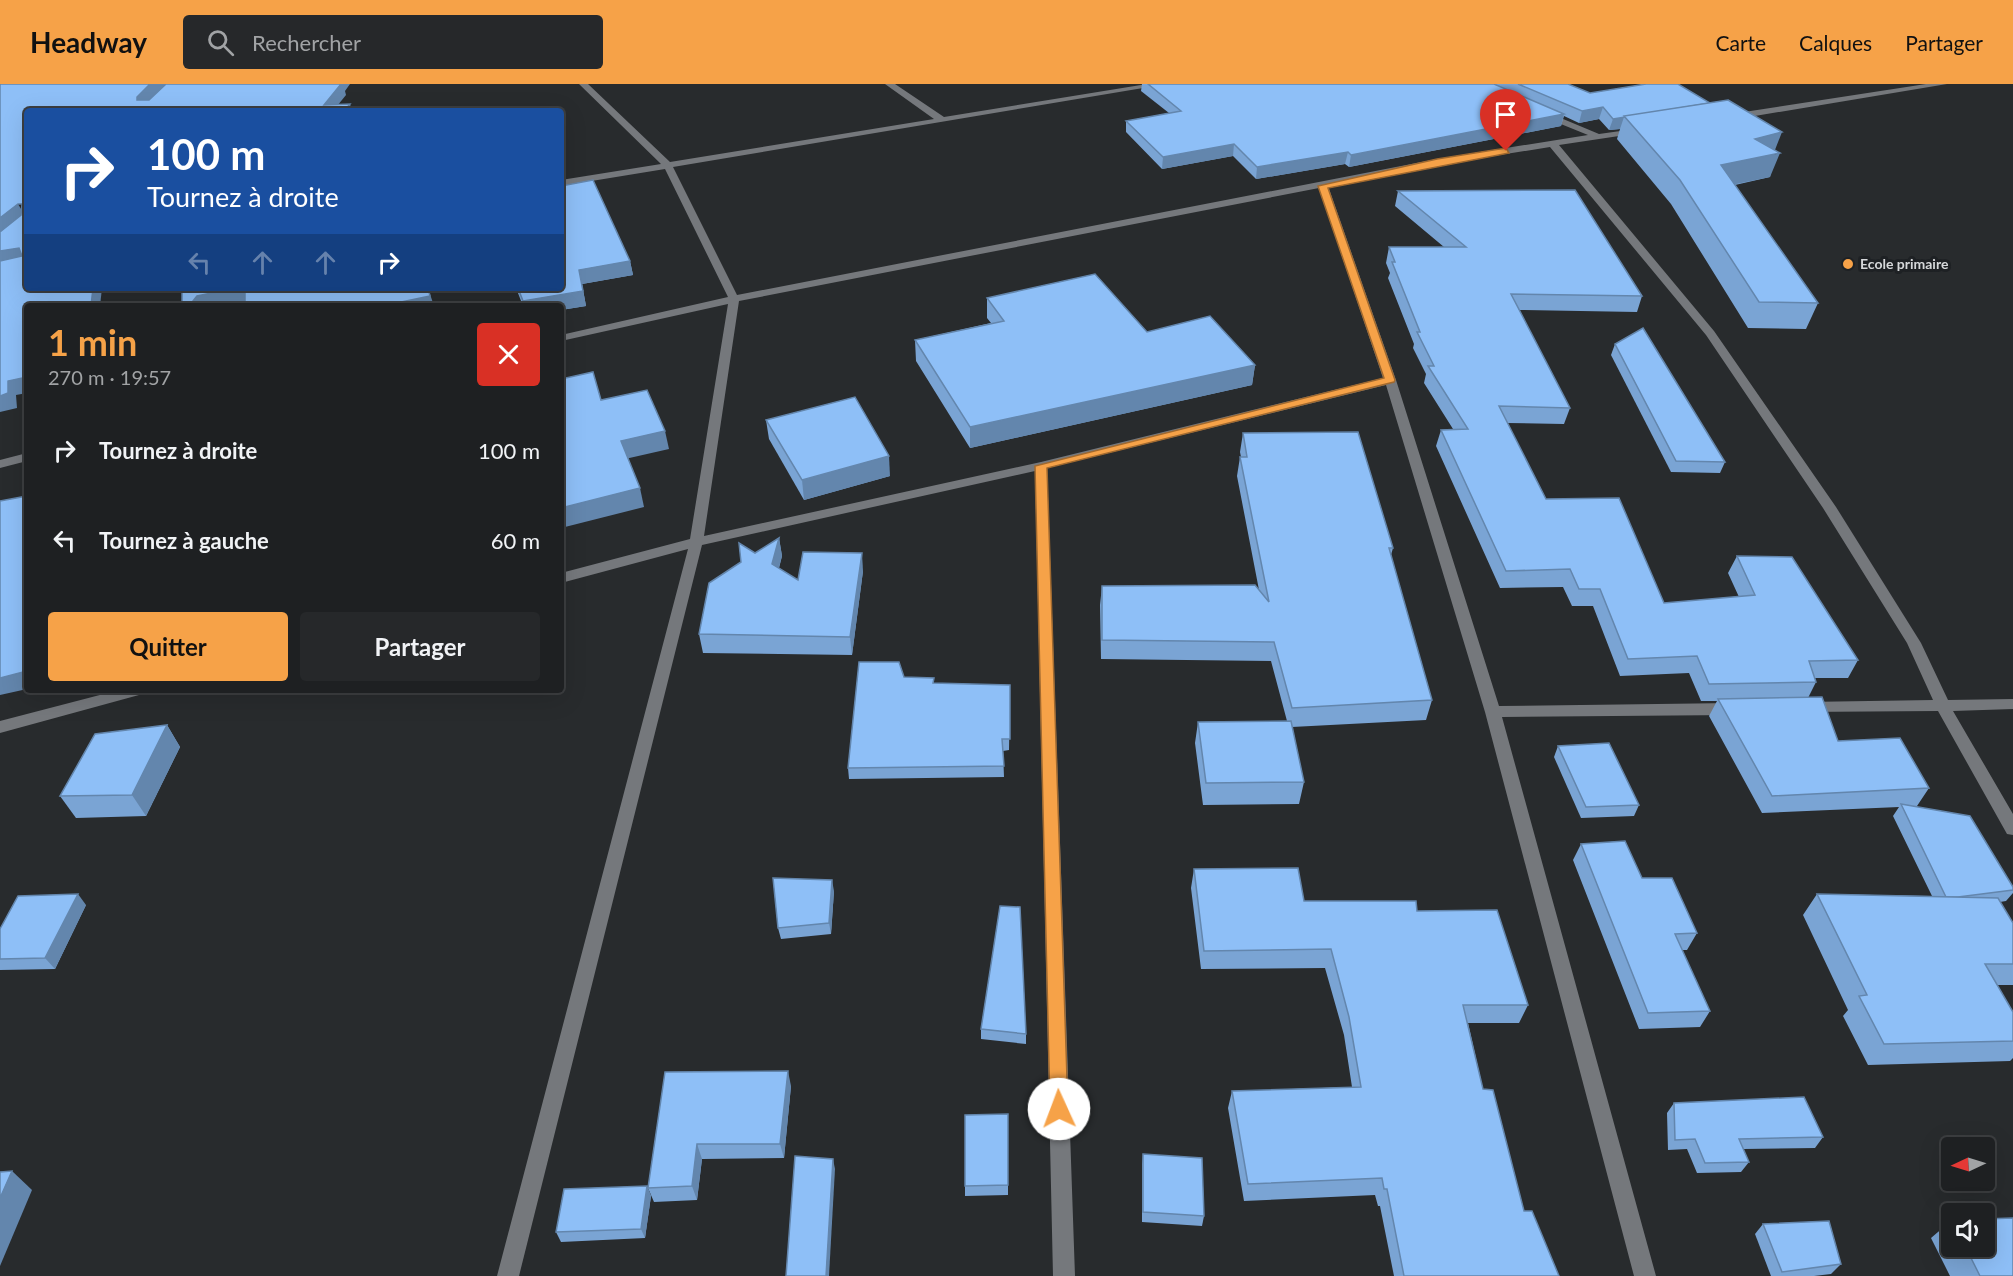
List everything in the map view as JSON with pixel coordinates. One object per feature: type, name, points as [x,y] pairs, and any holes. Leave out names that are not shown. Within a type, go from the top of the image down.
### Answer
[{"type":"street","points":[[508,1276],[696,542],[734,299],[667,164],[583,84]]},
{"type":"street","points":[[889,84],[942,120]]},
{"type":"street","points":[[564,182],[1163,84]]},
{"type":"street","points":[[1715,119],[1943,84]]},
{"type":"street","points":[[1536,110],[1597,137]]},
{"type":"street","points":[[564,337],[734,299],[1437,162],[1656,128]]},
{"type":"street","points":[[1552,143],[1720,348],[1829,507],[1914,643],[1943,706],[2013,829]]},
{"type":"street","points":[[1323,186],[1390,380],[1493,712],[1645,1276]]},
{"type":"street","points":[[564,577],[696,542],[1041,466],[1390,380]]},
{"type":"street","points":[[0,464],[24,459]]},
{"type":"street","points":[[1041,466],[1064,1276]]},
{"type":"street","points":[[0,727],[128,693]]},
{"type":"street","points":[[1789,708],[2013,704]]},
{"type":"street","points":[[1493,712],[1753,709]]},
{"type":"building","points":[[0,84],[150,84],[137,97],[137,100],[149,100],[166,84],[341,84],[324,105],[350,104],[347,108],[24,108],[24,291],[93,291],[91,303],[24,303],[24,378],[8,381],[8,393],[0,396],[0,261],[22,256],[19,248],[0,251],[0,232],[21,215],[22,204],[18,204],[0,218]]},
{"type":"building","points":[[1148,84],[1494,84],[1564,114],[1351,155],[1348,152],[1257,167],[1234,144],[1163,157],[1126,121],[1181,111]]},
{"type":"building","points":[[1518,84],[1568,84],[1590,93],[1646,84],[1678,84],[1710,103],[1613,119],[1603,107],[1582,111]]},
{"type":"building","points":[[1728,100],[1782,132],[1755,139],[1780,153],[1721,165],[1818,303],[1759,302],[1680,180],[1624,116]]},
{"type":"building","points":[[593,180],[630,261],[579,270],[583,291],[523,301],[519,291],[564,291],[564,185]]},
{"type":"building","points":[[1575,190],[1642,296],[1511,294],[1570,408],[1499,406],[1546,499],[1619,498],[1664,603],[1755,595],[1737,556],[1792,557],[1858,660],[1809,661],[1816,682],[1709,684],[1697,656],[1628,659],[1600,589],[1579,589],[1570,569],[1506,571],[1441,430],[1468,429],[1428,366],[1434,366],[1417,332],[1420,332],[1392,262],[1395,262],[1389,247],[1466,247],[1398,191]]},
{"type":"building","points":[[1095,274],[1147,332],[1210,316],[1255,365],[970,427],[915,340],[1004,321],[987,298]]},
{"type":"building","points":[[182,291],[221,291],[197,296],[191,303],[182,303]]},
{"type":"building","points":[[245,291],[429,291],[430,296],[396,303],[245,303]]},
{"type":"building","points":[[1643,328],[1725,462],[1676,461],[1615,344]]},
{"type":"building","points":[[593,372],[601,400],[647,390],[665,431],[621,441],[640,488],[564,507],[564,378]]},
{"type":"building","points":[[855,397],[889,456],[802,480],[766,420]]},
{"type":"building","points":[[1358,432],[1393,548],[1389,548],[1432,700],[1292,708],[1274,642],[1102,640],[1102,586],[1255,585],[1269,602],[1240,457],[1247,457],[1243,433]]},
{"type":"building","points":[[24,497],[24,672],[0,678],[0,501]]},
{"type":"building","points":[[779,538],[772,564],[798,580],[803,552],[862,553],[850,637],[699,634],[709,583],[741,562],[739,543],[755,553]]},
{"type":"building","points":[[859,662],[899,662],[904,677],[934,678],[933,683],[1010,685],[1010,739],[1002,739],[1004,766],[848,768]]},
{"type":"building","points":[[1822,697],[1838,741],[1900,738],[1929,788],[1772,796],[1718,699]]},
{"type":"building","points":[[1291,721],[1304,782],[1206,783],[1198,722]]},
{"type":"building","points":[[167,725],[132,795],[60,796],[95,734]]},
{"type":"building","points":[[1609,743],[1639,805],[1586,807],[1558,746]]},
{"type":"building","points":[[1901,804],[1970,816],[2013,890],[1946,897]]},
{"type":"building","points":[[1625,841],[1642,878],[1672,878],[1697,933],[1675,934],[1710,1011],[1648,1013],[1581,844]]},
{"type":"building","points":[[1298,868],[1304,901],[1416,901],[1417,911],[1497,910],[1528,1005],[1463,1005],[1483,1089],[1493,1090],[1524,1211],[1532,1211],[1559,1276],[1404,1276],[1387,1189],[1384,1189],[1382,1178],[1248,1184],[1232,1091],[1361,1087],[1349,1017],[1331,949],[1204,951],[1194,869]]},
{"type":"building","points":[[773,878],[832,880],[829,923],[778,928]]},
{"type":"building","points":[[78,894],[45,958],[0,959],[0,929],[18,896]]},
{"type":"building","points":[[1817,894],[1998,898],[2013,923],[2013,964],[1985,964],[2013,1012],[2013,1041],[1884,1044],[1859,996],[1867,995]]},
{"type":"building","points":[[1000,906],[1020,907],[1026,1034],[981,1029]]},
{"type":"building","points":[[788,1071],[780,1144],[697,1144],[692,1186],[648,1188],[665,1072]]},
{"type":"building","points":[[1804,1097],[1823,1137],[1739,1139],[1749,1162],[1705,1163],[1695,1139],[1675,1140],[1674,1103]]},
{"type":"building","points":[[1008,1114],[1008,1185],[965,1186],[965,1115]]},
{"type":"building","points":[[1143,1154],[1202,1158],[1204,1216],[1143,1212]]},
{"type":"building","points":[[795,1156],[833,1159],[826,1276],[786,1276]]},
{"type":"building","points":[[12,1171],[0,1198],[0,1172]]},
{"type":"building","points":[[647,1186],[641,1229],[556,1232],[564,1189]]},
{"type":"building","points":[[2013,1218],[2013,1276],[1980,1276],[1970,1257],[1995,1257],[1995,1219]]},
{"type":"building","points":[[1829,1221],[1841,1264],[1782,1272],[1763,1224]]},
{"type":"place","name":"Ecole primaire","points":[[1848,264]]},
{"type":"route","points":[[1059,1109],[1041,466],[1390,380],[1323,186],[1437,162],[1506,151]]}]
